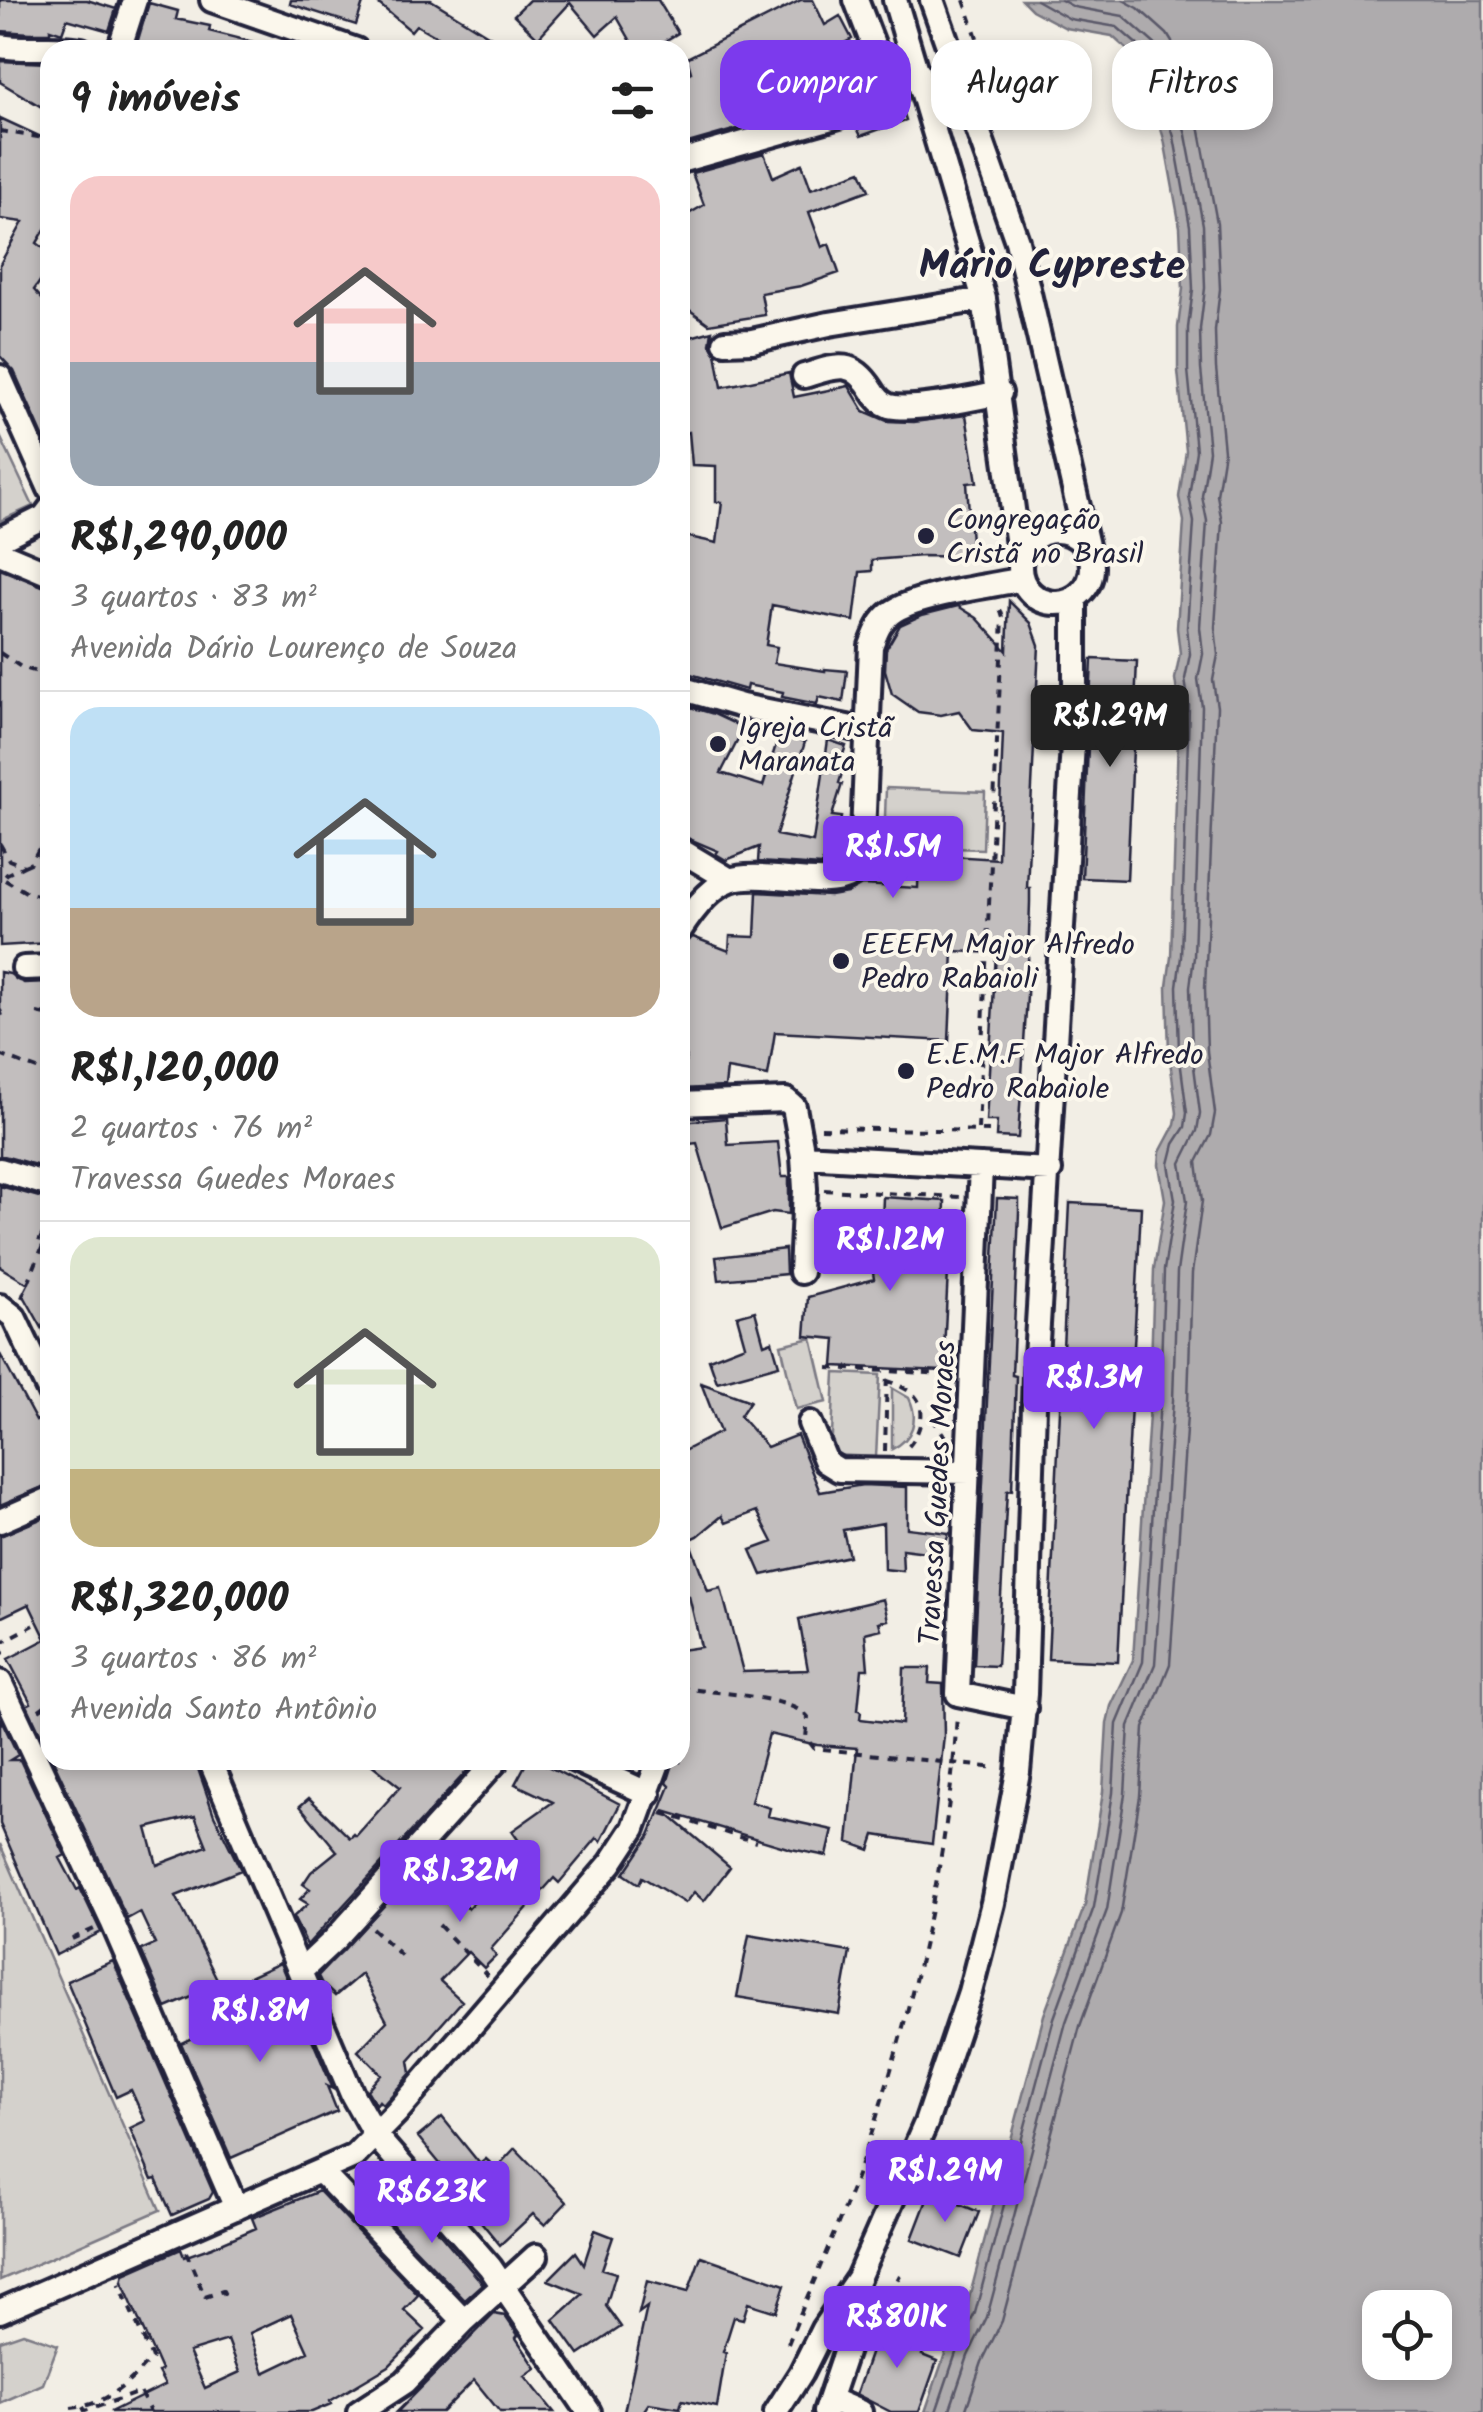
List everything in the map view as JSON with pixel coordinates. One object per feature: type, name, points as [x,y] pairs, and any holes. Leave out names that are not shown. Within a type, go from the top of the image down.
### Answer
[{"type":"street","points":[[121,40],[135,0]]},
{"type":"street","points":[[212,0],[327,40]]},
{"type":"street","points":[[856,0],[871,40]]},
{"type":"street","points":[[895,0],[984,300],[1000,393],[1021,570],[1030,593],[1044,601],[1060,603],[1075,598],[1091,577],[1088,550],[1016,241],[977,130]]},
{"type":"street","points":[[932,0],[946,40]]},
{"type":"street","points":[[0,46],[40,48]]},
{"type":"street","points":[[911,80],[931,74]]},
{"type":"street","points":[[690,158],[789,130]]},
{"type":"street","points":[[725,342],[752,341],[830,324],[984,300]]},
{"type":"street","points":[[804,376],[836,366],[849,368],[862,374],[877,399],[888,406],[958,401],[1000,393]]},
{"type":"street","points":[[0,377],[40,467]]},
{"type":"street","points":[[0,539],[40,520]]},
{"type":"street","points":[[690,916],[730,880],[780,876],[831,881],[854,872],[862,858],[871,646],[888,615],[906,604],[992,586],[1021,570],[1031,541],[1051,531],[1072,535],[1088,550]]},
{"type":"street","points":[[0,554],[40,570]]},
{"type":"street","points":[[776,2412],[823,2329],[858,2278],[926,2123],[970,1992],[993,1903],[1018,1772],[1024,1708],[1035,1374],[1075,711],[1075,598]]},
{"type":"street","points":[[690,691],[742,706],[867,731]]},
{"type":"street","points":[[690,856],[730,880]]},
{"type":"street","points":[[24,968],[40,968]]},
{"type":"street","points":[[690,1104],[786,1100],[794,1107],[805,1189],[801,1272]]},
{"type":"street","points":[[803,1156],[1050,1170]]},
{"type":"street","name":"Travessa Guedes Moraes","points":[[958,1694],[981,1166]]},
{"type":"street","points":[[0,1170],[40,1182]]},
{"type":"street","points":[[7,1312],[40,1374]]},
{"type":"street","points":[[810,1423],[826,1462],[838,1470],[969,1472]]},
{"type":"street","points":[[0,1521],[40,1503]]},
{"type":"street","points":[[0,1682],[40,1767]]},
{"type":"street","points":[[958,1694],[1024,1708]]},
{"type":"street","points":[[41,1770],[112,1921],[236,2208]]},
{"type":"street","points":[[214,1770],[352,2094],[375,2135],[490,2267],[589,2412]]},
{"type":"street","points":[[302,1971],[489,1770]]},
{"type":"street","points":[[593,1770],[652,1802]]},
{"type":"street","points":[[0,2311],[354,2156],[594,1885],[652,1802],[657,1770]]},
{"type":"street","points":[[320,2171],[464,2320]]},
{"type":"street","points":[[362,2412],[406,2382],[464,2320],[536,2256]]},
{"type":"street","points":[[858,2278],[850,2338],[829,2406],[860,2412]]},
{"type":"path","points":[[0,131],[40,137]]},
{"type":"path","points":[[978,1129],[1003,618],[992,586]]},
{"type":"path","points":[[0,654],[40,673]]},
{"type":"path","points":[[0,844],[9,860],[24,866]]},
{"type":"path","points":[[40,847],[31,864],[7,874],[2,881],[40,896]]},
{"type":"path","points":[[0,1055],[40,1070]]},
{"type":"path","points":[[799,1128],[992,1131]]},
{"type":"path","points":[[805,1189],[964,1198]]},
{"type":"path","points":[[7,1312],[40,1248]]},
{"type":"path","points":[[828,1368],[946,1374],[946,1364],[958,1355],[957,1370]]},
{"type":"path","points":[[886,1380],[914,1394],[920,1407],[920,1422],[908,1446],[884,1456],[886,1380],[887,1371]]},
{"type":"path","points":[[953,1445],[934,1421],[936,1407],[956,1386],[955,1405]]},
{"type":"path","points":[[0,1654],[0,1645],[34,1624]]},
{"type":"path","points":[[690,1689],[799,1709],[806,1714],[806,1738],[811,1745],[1018,1772]]},
{"type":"path","points":[[786,2351],[869,2140],[916,1976],[938,1876],[954,1763],[958,1694]]},
{"type":"path","points":[[31,1715],[40,1709]]},
{"type":"path","points":[[652,1802],[756,1842]]},
{"type":"path","points":[[439,1925],[482,1972]]},
{"type":"path","points":[[391,1946],[405,1959]]},
{"type":"path","points":[[183,2244],[205,2298],[223,2291],[226,2297]]},
{"type":"path","points":[[71,2408],[124,2388],[152,2358],[118,2283],[119,2277]]},
{"type":"path","points":[[83,2406],[85,2411],[140,2392],[150,2412]]},
{"type":"shaded area","points":[[0,436],[33,506],[0,521]]},
{"type":"shaded area","points":[[886,788],[985,792],[983,849],[884,846]]},
{"type":"shaded area","points":[[812,1338],[827,1402],[796,1409],[781,1345]]},
{"type":"shaded area","points":[[835,1373],[880,1375],[876,1457],[831,1455]]},
{"type":"shaded area","points":[[892,1388],[909,1398],[914,1421],[905,1440],[892,1449]]},
{"type":"shaded area","points":[[0,1844],[160,2210],[0,2280]]},
{"type":"shaded area","points":[[23,2333],[58,2345],[43,2384],[0,2403],[0,2341]]},
{"type":"water","points":[[1022,0],[1483,0],[1483,2412],[925,2412],[948,2345],[966,2310],[1044,2015],[1085,1905],[1103,1792],[1107,1723],[1133,1660],[1154,1269],[1165,1200],[1160,1152],[1177,1113],[1169,1053],[1167,986],[1179,706],[1175,679],[1180,653],[1177,628],[1184,521],[1179,497],[1186,451],[1178,371],[1183,289],[1180,227],[1161,130],[1273,130],[1273,40],[1116,40],[1066,28],[1032,10]]},
{"type":"building","points":[[0,0],[87,0],[116,9],[119,0],[109,31],[67,19],[62,33],[50,29],[50,33],[30,33],[0,31]]},
{"type":"building","points":[[291,0],[364,0],[356,25],[290,4]]},
{"type":"building","points":[[374,0],[431,0],[491,37],[442,40],[416,25],[411,31]]},
{"type":"building","points":[[529,0],[658,0],[678,33],[666,40],[630,40],[617,17],[597,35],[570,3],[538,38],[514,15]]},
{"type":"building","points":[[801,0],[813,0],[825,25],[840,16],[852,39],[722,40]]},
{"type":"building","points":[[149,3],[178,11],[176,19],[210,26],[209,31],[245,40],[138,40]]},
{"type":"building","points":[[720,41],[720,130],[734,130],[690,142],[690,56]]},
{"type":"building","points":[[0,61],[40,63],[40,106],[0,82]]},
{"type":"building","points":[[0,118],[40,136],[40,281],[34,290],[40,297],[40,430],[14,371],[0,356],[0,264],[23,222],[0,219]]},
{"type":"building","points":[[764,153],[773,177],[802,164],[811,189],[861,171],[869,190],[809,212],[822,247],[829,244],[839,273],[801,286],[761,293],[765,315],[709,324],[690,310],[690,213],[704,205],[692,173]]},
{"type":"building","points":[[712,331],[710,344],[716,353],[722,387],[789,373],[794,397],[849,386],[864,411],[887,421],[914,422],[966,415],[977,482],[967,483],[972,557],[872,560],[872,571],[860,572],[854,621],[772,605],[766,645],[777,647],[774,663],[847,671],[843,702],[819,697],[817,704],[782,697],[783,692],[747,685],[746,690],[690,674],[690,537],[717,543],[722,502],[716,502],[716,466],[692,465],[690,337]]},
{"type":"building","points":[[0,569],[40,585],[40,944],[0,946]]},
{"type":"building","points":[[1009,601],[1031,623],[1039,645],[1018,1138],[996,1137],[997,1121],[986,1121],[996,953],[953,951],[949,1041],[775,1032],[768,1076],[727,1069],[725,1087],[690,1089],[690,939],[729,951],[730,936],[755,937],[757,892],[830,896],[862,885],[918,888],[919,854],[998,859],[1003,733],[973,730],[959,711],[941,715],[918,712],[892,694],[885,670],[886,649],[900,625],[958,606],[977,618],[1007,651]]},
{"type":"building","points":[[1092,659],[1137,661],[1127,880],[1082,878]]},
{"type":"building","points":[[690,707],[744,728],[721,773],[763,786],[780,732],[805,742],[776,835],[813,842],[828,740],[846,746],[838,768],[843,770],[839,783],[842,784],[832,816],[841,817],[836,850],[824,854],[822,866],[758,862],[759,847],[726,860],[716,854],[718,851],[690,839]]},
{"type":"building","points":[[0,972],[24,983],[40,982],[40,1166],[0,1155]]},
{"type":"building","points":[[726,1118],[728,1145],[778,1142],[782,1177],[789,1177],[789,1214],[773,1212],[722,1228],[697,1143],[690,1144],[690,1121]]},
{"type":"building","points":[[0,1186],[40,1197],[40,1324],[23,1294],[28,1284],[0,1267]]},
{"type":"building","points":[[883,1197],[945,1201],[944,1231],[950,1231],[943,1371],[834,1366],[836,1339],[805,1336],[808,1297],[874,1279],[872,1266],[816,1271],[817,1252],[837,1253],[837,1243],[912,1235],[912,1226],[882,1223]]},
{"type":"building","points":[[997,1198],[1019,1199],[1019,1212],[1012,1490],[1007,1491],[997,1666],[974,1665]]},
{"type":"building","points":[[1070,1203],[1141,1207],[1118,1662],[1048,1659]]},
{"type":"building","points":[[785,1249],[786,1274],[719,1280],[716,1257]]},
{"type":"building","points":[[755,1311],[764,1344],[772,1341],[779,1365],[717,1382],[709,1359],[745,1345],[737,1316]]},
{"type":"building","points":[[0,1354],[36,1421],[40,1419],[40,1488],[0,1505]]},
{"type":"building","points":[[701,1383],[750,1401],[740,1416],[767,1447],[797,1435],[820,1492],[863,1485],[907,1487],[907,1528],[949,1533],[942,1554],[902,1549],[903,1571],[884,1569],[883,1523],[843,1530],[849,1556],[762,1575],[751,1550],[773,1542],[757,1511],[726,1523],[722,1516],[690,1540],[690,1448],[720,1432]]},
{"type":"building","points":[[40,1519],[40,1627],[29,1604],[0,1618],[0,1536]]},
{"type":"building","points":[[690,1543],[708,1591],[721,1588],[743,1672],[808,1670],[799,1619],[883,1599],[888,1620],[879,1622],[881,1629],[865,1633],[868,1669],[862,1669],[858,1710],[860,1719],[902,1724],[904,1668],[930,1668],[929,1683],[943,1684],[944,1736],[932,1844],[875,1835],[870,1850],[848,1842],[857,1748],[817,1745],[769,1734],[751,1802],[770,1808],[768,1816],[833,1830],[827,1856],[664,1811],[730,1867],[704,1901],[694,1892],[685,1903],[642,1877],[639,1884],[624,1874],[650,1835],[670,1786],[667,1783],[671,1770],[690,1770],[690,1649],[701,1647],[690,1600]]},
{"type":"building","points":[[40,1642],[40,1733],[27,1705],[31,1703],[8,1659]]},
{"type":"building","points":[[0,1717],[18,1755],[10,1760],[20,1760],[65,1855],[60,1858],[101,1932],[56,1955],[0,1824]]},
{"type":"building","points":[[58,1770],[198,1770],[214,1815],[241,1870],[176,1896],[220,1985],[166,2008],[141,1950],[155,1944],[140,1912],[127,1919]],"holes":[[[195,1816],[207,1846],[157,1865],[147,1828]]]},
{"type":"building","points":[[379,1770],[468,1770],[307,1945],[293,1917],[308,1904],[300,1899],[310,1889],[303,1884],[311,1872],[337,1851],[300,1806],[309,1798],[350,1838],[400,1787]]},
{"type":"building","points":[[523,1770],[555,1770],[620,1804],[601,1841],[597,1838],[559,1883],[554,1878],[491,1949],[496,1956],[484,1968],[468,1952],[440,1981],[462,2001],[409,2061],[411,2073],[383,2105],[379,2101],[376,2105],[367,2090],[381,2074],[358,2051],[387,2021],[361,1974],[335,1996],[318,1976],[414,1874],[439,1901],[450,1890],[468,1909],[523,1847],[512,1831],[553,1802],[515,1784]]},
{"type":"building","points":[[749,1935],[850,1952],[839,2014],[737,1997]]},
{"type":"building","points":[[113,1961],[213,2192],[209,2199],[172,2215],[130,2128],[145,2121],[131,2090],[116,2097],[67,1981]]},
{"type":"building","points":[[280,1963],[333,2089],[327,2086],[337,2111],[231,2158],[181,2043],[235,2018],[221,1990]]},
{"type":"building","points":[[442,2117],[480,2164],[486,2159],[496,2168],[515,2148],[567,2202],[545,2225],[533,2214],[500,2245],[465,2202],[473,2204],[418,2137]]},
{"type":"building","points":[[319,2191],[418,2295],[404,2310],[425,2330],[389,2366],[312,2412],[110,2412],[165,2385],[122,2282],[124,2274],[181,2249],[184,2257],[256,2228],[252,2218]],"holes":[[[291,2314],[308,2352],[264,2373],[250,2333]],[[228,2340],[240,2372],[205,2388],[189,2352]]]},
{"type":"building","points":[[930,2192],[979,2212],[961,2258],[912,2239]]},
{"type":"building","points":[[406,2194],[483,2284],[465,2300],[382,2214]]},
{"type":"building","points":[[595,2230],[613,2237],[602,2269],[616,2273],[606,2306],[621,2327],[579,2355],[554,2320],[583,2294],[548,2280],[576,2252],[584,2264]]},
{"type":"building","points":[[701,2256],[785,2285],[776,2312],[748,2303],[743,2319],[734,2317],[723,2352],[726,2353],[717,2407],[682,2400],[680,2408],[649,2403],[643,2412],[624,2412],[647,2307],[639,2313],[647,2281],[688,2292]]},
{"type":"building","points":[[494,2314],[505,2316],[518,2335],[516,2338],[536,2368],[525,2376],[554,2412],[500,2412],[474,2380],[442,2412],[397,2412]]},
{"type":"building","points":[[881,2323],[928,2339],[922,2355],[937,2361],[919,2412],[891,2412],[856,2394]]},
{"type":"place","name":"Congregação Cristã no Brasil","points":[[926,536]]},
{"type":"place","name":"Igreja Cristã Maranata","points":[[718,744]]},
{"type":"place","name":"EEEFM Major Alfredo Pedro Rabaioli","points":[[841,961]]},
{"type":"place","name":"E.E.M.F Major Alfredo Pedro Rabaiole","points":[[906,1071]]},
{"type":"district","name":"Mário Cypreste","points":[[1052,264]]}]
